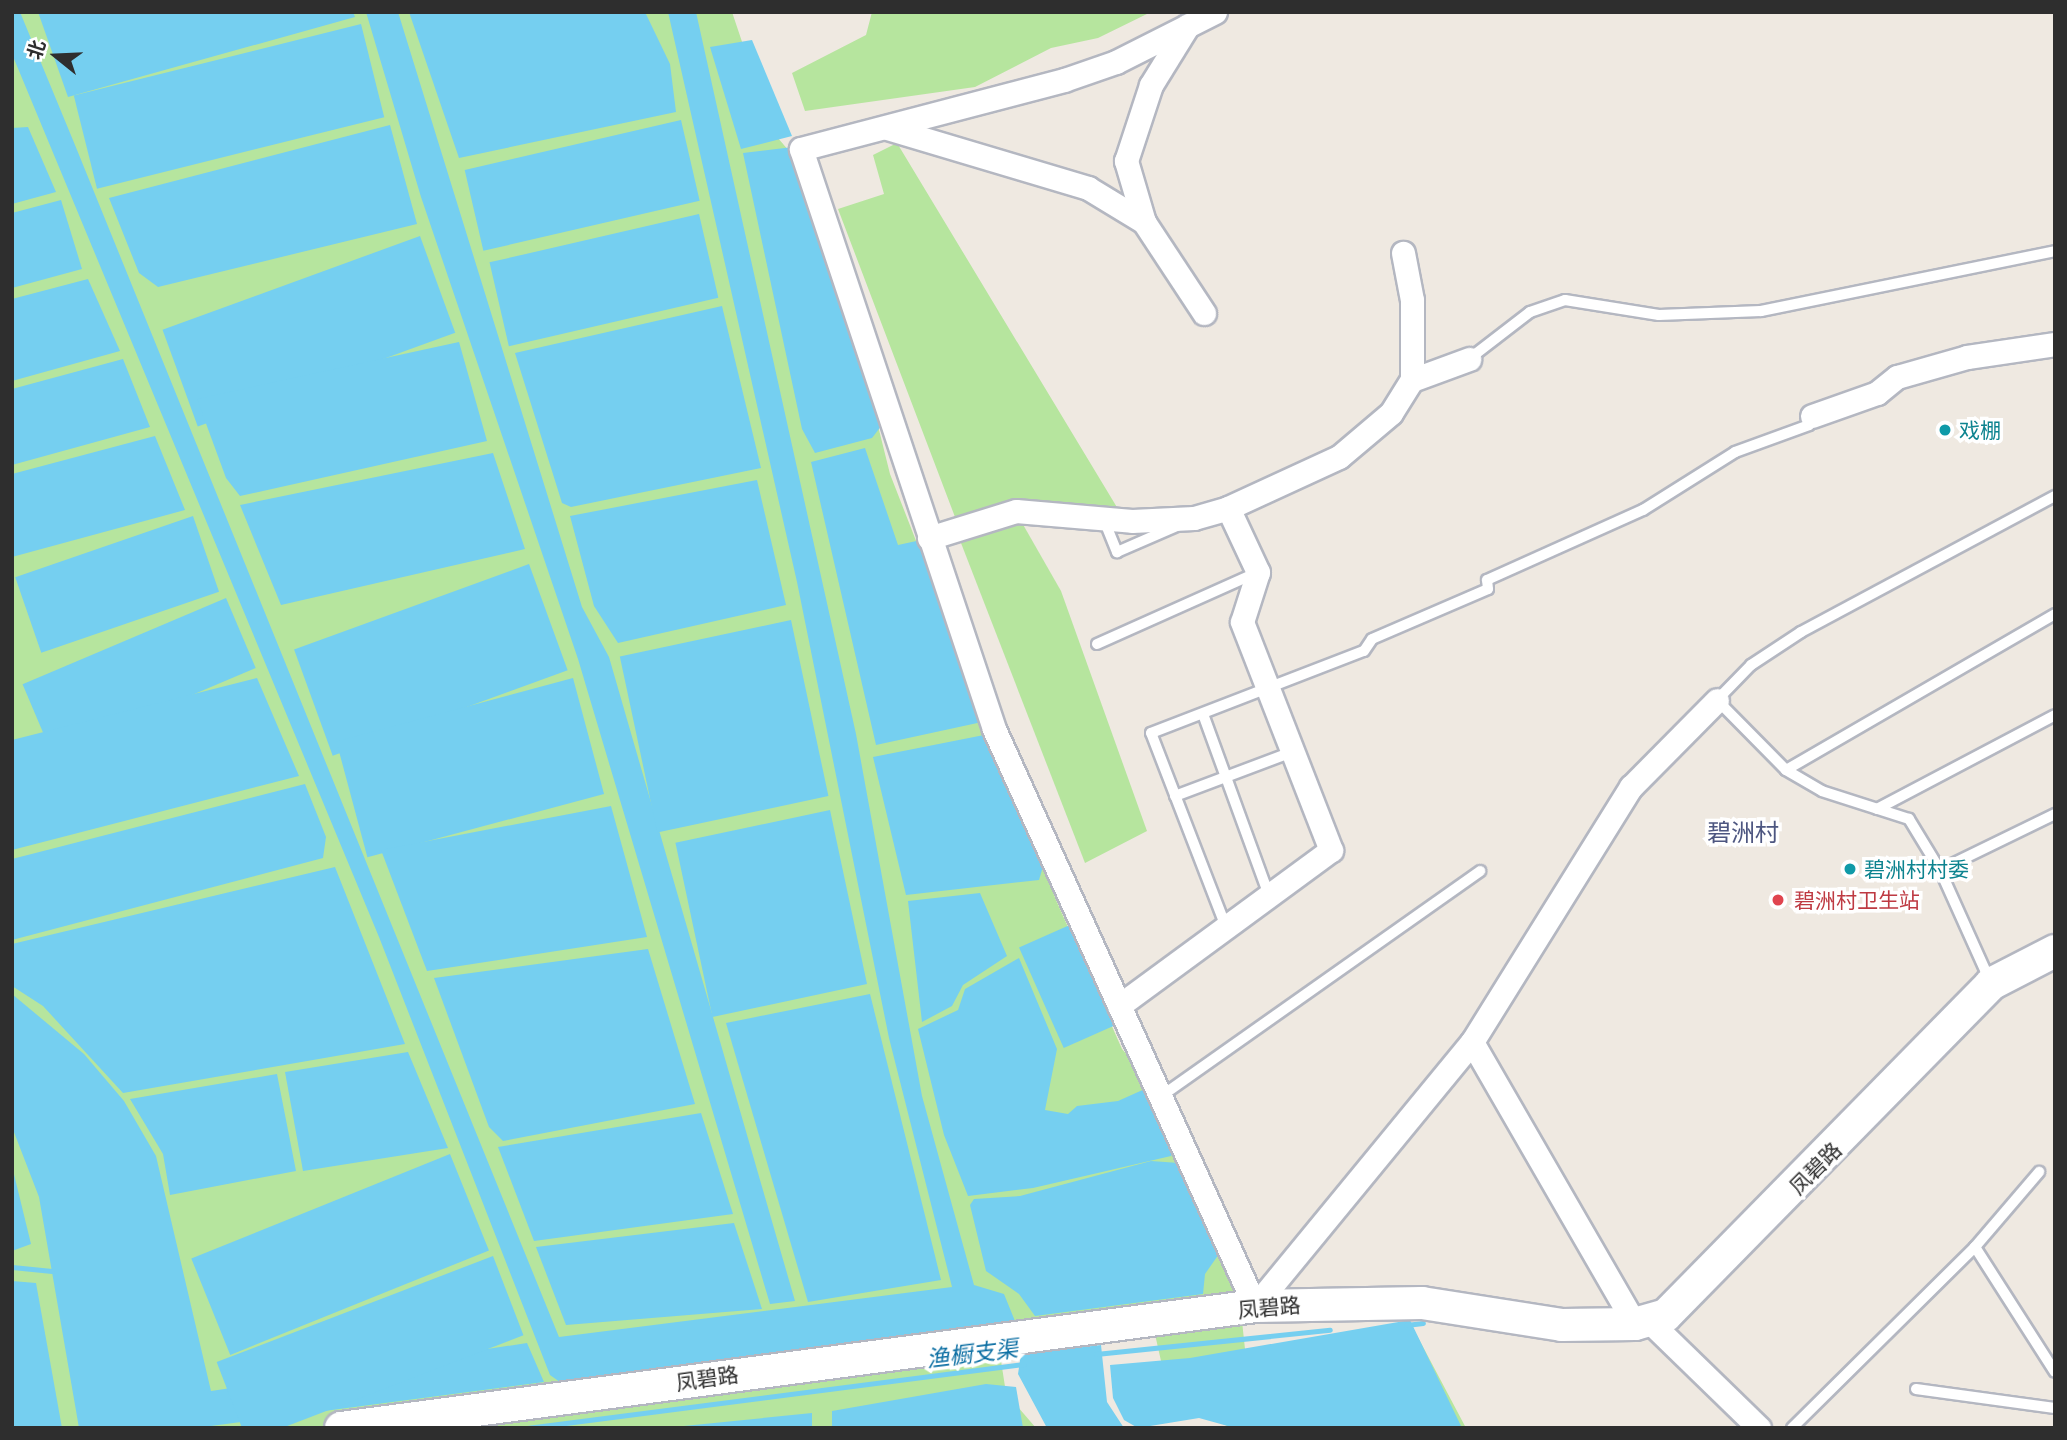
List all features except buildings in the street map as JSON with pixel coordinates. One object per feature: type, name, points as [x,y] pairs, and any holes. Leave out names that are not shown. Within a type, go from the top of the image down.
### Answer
[{"type":"main road","name":"凤碧路","points":[[341,1428],[1255,1306],[1422,1303],[1562,1325],[1642,1322],[1666,1315],[1991,984],[2055,951]]},
{"type":"street","points":[[1214,12],[1116,62],[886,128],[801,149],[994,729],[1255,1306],[1472,1041],[1631,787],[1717,700]]},
{"type":"street","points":[[1188,24],[1151,85],[1126,161],[1144,222],[1204,313]]},
{"type":"street","points":[[886,128],[1088,188],[1144,222]]},
{"type":"street","points":[[929,538],[1016,511],[1104,520],[1194,518],[1228,508],[1339,457],[1391,413],[1412,380],[1412,300],[1403,253]]},
{"type":"street","points":[[1812,416],[1877,393],[1909,374],[2055,344]]},
{"type":"street","points":[[1412,380],[1469,359]]},
{"type":"street","points":[[1119,1006],[1331,850],[1242,622],[1258,572],[1228,508]]},
{"type":"street","points":[[1472,1041],[1642,1322],[1759,1428]]},
{"type":"lane","points":[[1469,359],[1530,312],[1565,300],[1659,315],[1761,310],[2055,251]]},
{"type":"lane","points":[[1226,927],[1151,733],[1268,690],[1488,589],[1486,580],[1643,510],[1735,453],[1809,425],[1812,416]]},
{"type":"lane","points":[[1991,984],[1940,870],[1909,819],[1822,790],[1786,770],[1717,700],[1751,665],[1801,632],[2055,496]]},
{"type":"lane","points":[[1104,520],[1117,552],[1194,518]]},
{"type":"lane","points":[[1097,643],[1258,572]]},
{"type":"lane","points":[[1786,770],[2055,614]]},
{"type":"lane","points":[[1203,714],[1269,895]]},
{"type":"lane","points":[[1877,809],[2055,715]]},
{"type":"lane","points":[[1175,796],[1292,752]]},
{"type":"lane","points":[[1940,870],[2055,814]]},
{"type":"lane","points":[[1160,1097],[1480,871]]},
{"type":"lane","points":[[1792,1428],[1975,1247],[2039,1172]]},
{"type":"lane","points":[[1975,1247],[2055,1372]]},
{"type":"lane","points":[[1916,1389],[2055,1408]]},
{"type":"green space","points":[[12,12],[732,12],[772,131],[818,185],[890,474],[1056,900],[1122,1049],[1173,1107],[1239,1293],[1245,1349],[1413,1328],[1466,1428],[1232,1428],[1170,1401],[1150,1312],[997,1335],[1006,1393],[1036,1428],[12,1428]]},
{"type":"green space","points":[[872,12],[1151,12],[1098,38],[1051,48],[975,87],[805,111],[792,73],[866,35]]},
{"type":"green space","points":[[897,143],[1118,509],[1023,501],[955,517],[838,209],[884,194],[873,155]]},
{"type":"green space","points":[[1021,521],[1061,591],[1147,831],[1085,863],[961,543]]},
{"type":"water","points":[[12,12],[20,12],[75,145],[559,1337],[952,1287],[889,1038],[797,582],[668,12],[696,12],[856,734],[922,1096],[974,1285],[1004,1294],[1019,1331],[567,1387],[550,1375],[379,937],[12,54]]},
{"type":"water","points":[[38,12],[353,12],[355,17],[68,97]]},
{"type":"water","points":[[366,12],[398,12],[582,607],[609,657],[795,1301],[770,1304],[578,659],[421,197]]},
{"type":"water","points":[[409,12],[645,12],[670,64],[676,112],[459,158]]},
{"type":"water","points":[[361,24],[384,117],[97,189],[74,96]]},
{"type":"water","points":[[752,40],[792,136],[741,149],[710,47]]},
{"type":"water","points":[[681,120],[700,201],[483,251],[465,170]]},
{"type":"water","points":[[390,125],[417,224],[158,287],[139,273],[109,198]]},
{"type":"water","points":[[28,127],[56,192],[12,204],[12,128]]},
{"type":"water","points":[[793,147],[882,425],[872,438],[815,453],[802,429],[743,153]]},
{"type":"water","points":[[61,200],[82,269],[12,288],[12,213]]},
{"type":"water","points":[[699,214],[718,298],[509,346],[490,262]]},
{"type":"water","points":[[420,236],[455,333],[198,427],[163,330]]},
{"type":"water","points":[[88,279],[120,351],[12,381],[12,299]]},
{"type":"water","points":[[722,306],[761,468],[571,507],[562,503],[515,353]]},
{"type":"water","points":[[459,342],[487,441],[240,496],[226,478],[197,399]]},
{"type":"water","points":[[123,359],[150,427],[12,465],[12,389]]},
{"type":"water","points":[[155,436],[185,510],[12,557],[12,474]]},
{"type":"water","points":[[865,448],[898,545],[921,540],[982,722],[876,745],[811,462]]},
{"type":"water","points":[[493,453],[525,549],[281,605],[240,505]]},
{"type":"water","points":[[757,480],[786,605],[618,643],[594,606],[570,516]]},
{"type":"water","points":[[193,516],[219,592],[41,653],[15,577]]},
{"type":"water","points":[[529,564],[568,670],[333,756],[294,650]]},
{"type":"water","points":[[226,598],[256,668],[52,754],[23,684]]},
{"type":"water","points":[[791,620],[828,796],[657,832],[620,656]]},
{"type":"water","points":[[257,678],[299,776],[12,850],[12,740]]},
{"type":"water","points":[[573,678],[604,794],[367,857],[336,741]]},
{"type":"water","points":[[984,735],[1044,863],[1039,880],[906,895],[873,757]]},
{"type":"water","points":[[305,784],[326,837],[323,858],[12,940],[12,859]]},
{"type":"water","points":[[611,806],[647,937],[427,971],[381,850]]},
{"type":"water","points":[[830,810],[867,984],[712,1017],[675,843]]},
{"type":"water","points":[[335,867],[405,1044],[123,1093],[43,1006],[12,986],[12,944]]},
{"type":"water","points":[[980,893],[1007,956],[963,985],[952,1006],[922,1022],[908,901]]},
{"type":"water","points":[[1072,924],[1117,1024],[1064,1048],[1019,948]]},
{"type":"water","points":[[648,949],[695,1104],[503,1141],[489,1127],[434,978]]},
{"type":"water","points":[[1019,958],[1057,1049],[1045,1110],[1068,1114],[1077,1106],[1118,1101],[1147,1088],[1175,1151],[1171,1156],[1033,1188],[968,1196],[944,1135],[918,1029],[958,1010],[965,989]]},
{"type":"water","points":[[12,994],[84,1054],[124,1101],[156,1156],[211,1391],[527,1343],[544,1382],[196,1428],[79,1428],[39,1197],[12,1127]]},
{"type":"water","points":[[870,994],[941,1280],[808,1302],[726,1023]]},
{"type":"water","points":[[408,1052],[448,1148],[303,1171],[285,1072]]},
{"type":"water","points":[[277,1074],[296,1171],[170,1195],[163,1154],[130,1099]]},
{"type":"water","points":[[701,1113],[733,1214],[534,1241],[498,1147]]},
{"type":"water","points":[[450,1154],[489,1250],[230,1355],[191,1259]]},
{"type":"water","points":[[1151,1161],[1179,1163],[1219,1254],[1205,1274],[1203,1294],[1035,1316],[1019,1294],[986,1271],[970,1205],[974,1199],[1020,1196]]},
{"type":"water","points":[[12,1166],[31,1244],[12,1251]]},
{"type":"water","points":[[734,1223],[762,1309],[566,1325],[536,1247]]},
{"type":"water","points":[[493,1256],[523,1335],[282,1428],[242,1428],[217,1362]]},
{"type":"water","points":[[12,1281],[36,1283],[62,1428],[12,1428]]},
{"type":"water","points":[[1410,1320],[1462,1428],[1235,1428],[1199,1418],[1138,1428],[1124,1420],[1113,1398],[1110,1365],[1190,1358]]},
{"type":"water","points":[[1101,1345],[1107,1402],[1124,1428],[1047,1428],[1018,1374],[1021,1354]]},
{"type":"water","points":[[986,1384],[1016,1387],[1023,1428],[832,1428],[832,1411]]},
{"type":"water","points":[[812,1413],[812,1428],[674,1428],[684,1426]]},
{"type":"waterway","points":[[12,1267],[52,1271]]},
{"type":"waterway","name":"渔橱支渠","points":[[1406,1325],[1423,1323]]},
{"type":"waterway","name":"渔橱支渠","points":[[1096,1354],[1330,1330]]},
{"type":"waterway","name":"渔橱支渠","points":[[527,1428],[1024,1364]]},
{"type":"place","name":"戏棚","points":[[1945,430]]},
{"type":"place","name":"碧洲村村委","points":[[1850,869]]},
{"type":"place","name":"碧洲村卫生站","points":[[1778,900]]},
{"type":"district","name":"碧洲村","points":[[1743,832]]}]
